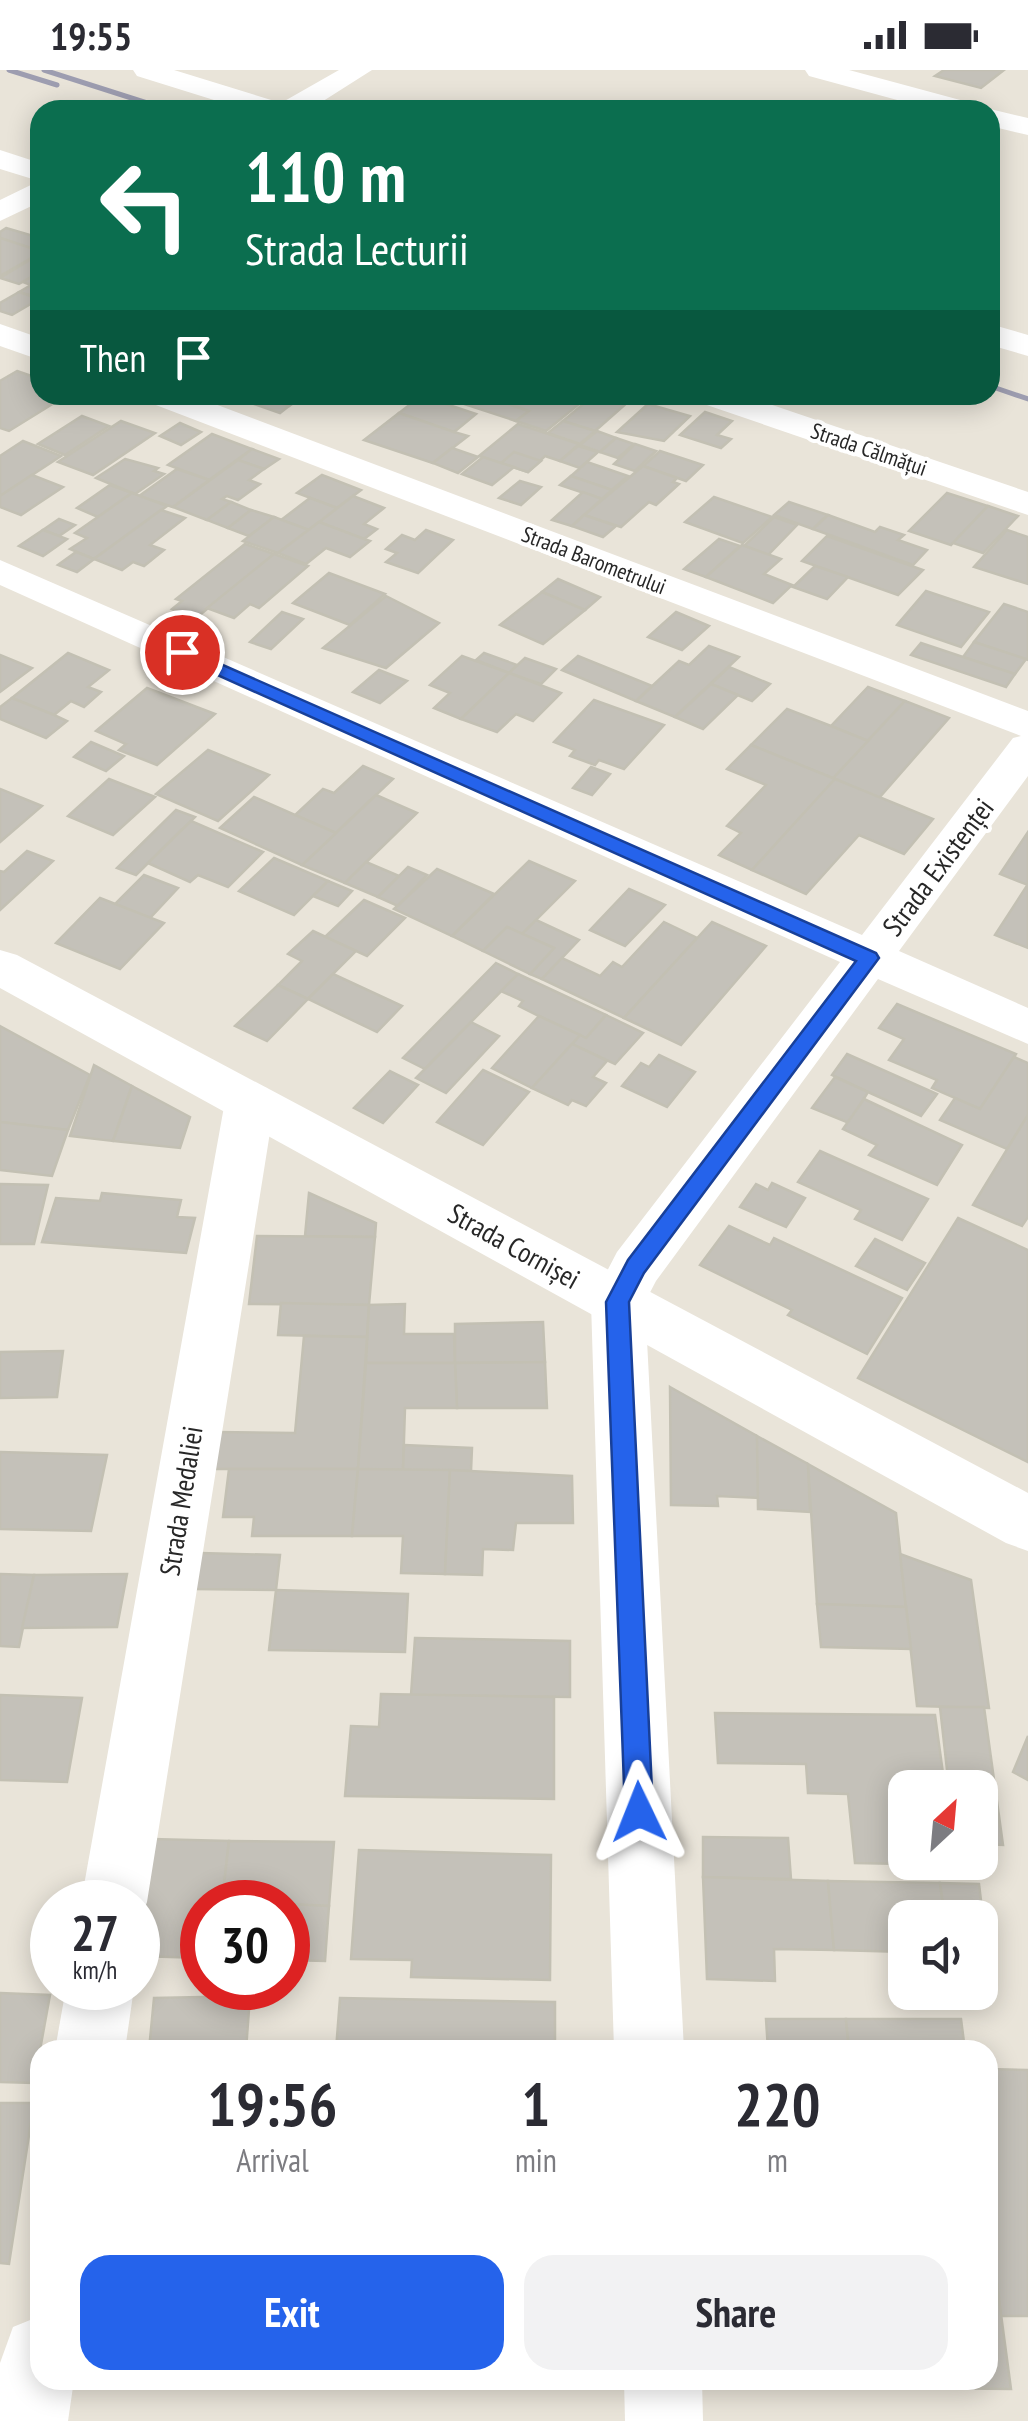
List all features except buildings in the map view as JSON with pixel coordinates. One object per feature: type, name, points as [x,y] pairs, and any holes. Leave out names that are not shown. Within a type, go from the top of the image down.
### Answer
[{"type":"street","points":[[146,70],[242,100]]},
{"type":"street","points":[[306,100],[358,70]]},
{"type":"street","points":[[818,70],[928,100]]},
{"type":"street","points":[[1000,120],[1028,127]]},
{"type":"street","points":[[0,159],[30,169]]},
{"type":"street","points":[[0,212],[30,196]]},
{"type":"street","points":[[0,334],[30,346]]},
{"type":"street","points":[[1000,337],[1028,346]]},
{"type":"street","name":"Strada Barometrului","points":[[186,405],[1028,724]]},
{"type":"street","name":"Strada Călmățui","points":[[739,405],[1028,504]]},
{"type":"street","points":[[0,572],[1028,1027]]},
{"type":"street","name":"Strada Existenței","points":[[618,1302],[636,1267],[1028,748]]},
{"type":"street","name":"Strada Cornișei","points":[[0,967],[1028,1524]]},
{"type":"street","name":"Strada Medaliei","points":[[118,1880],[250,1101]]},
{"type":"street","points":[[618,1302],[649,2040]]},
{"type":"street","points":[[92,2040],[96,2010]]},
{"type":"street","points":[[30,2421],[35,2390]]},
{"type":"street","points":[[662,2390],[664,2421]]},
{"type":"railway","points":[[9,70],[57,85]]},
{"type":"railway","points":[[44,70],[138,100]]},
{"type":"railway","points":[[1000,389],[1028,399]]},
{"type":"route","points":[[182,652],[869,958],[636,1267],[618,1302],[639,1812]]}]
